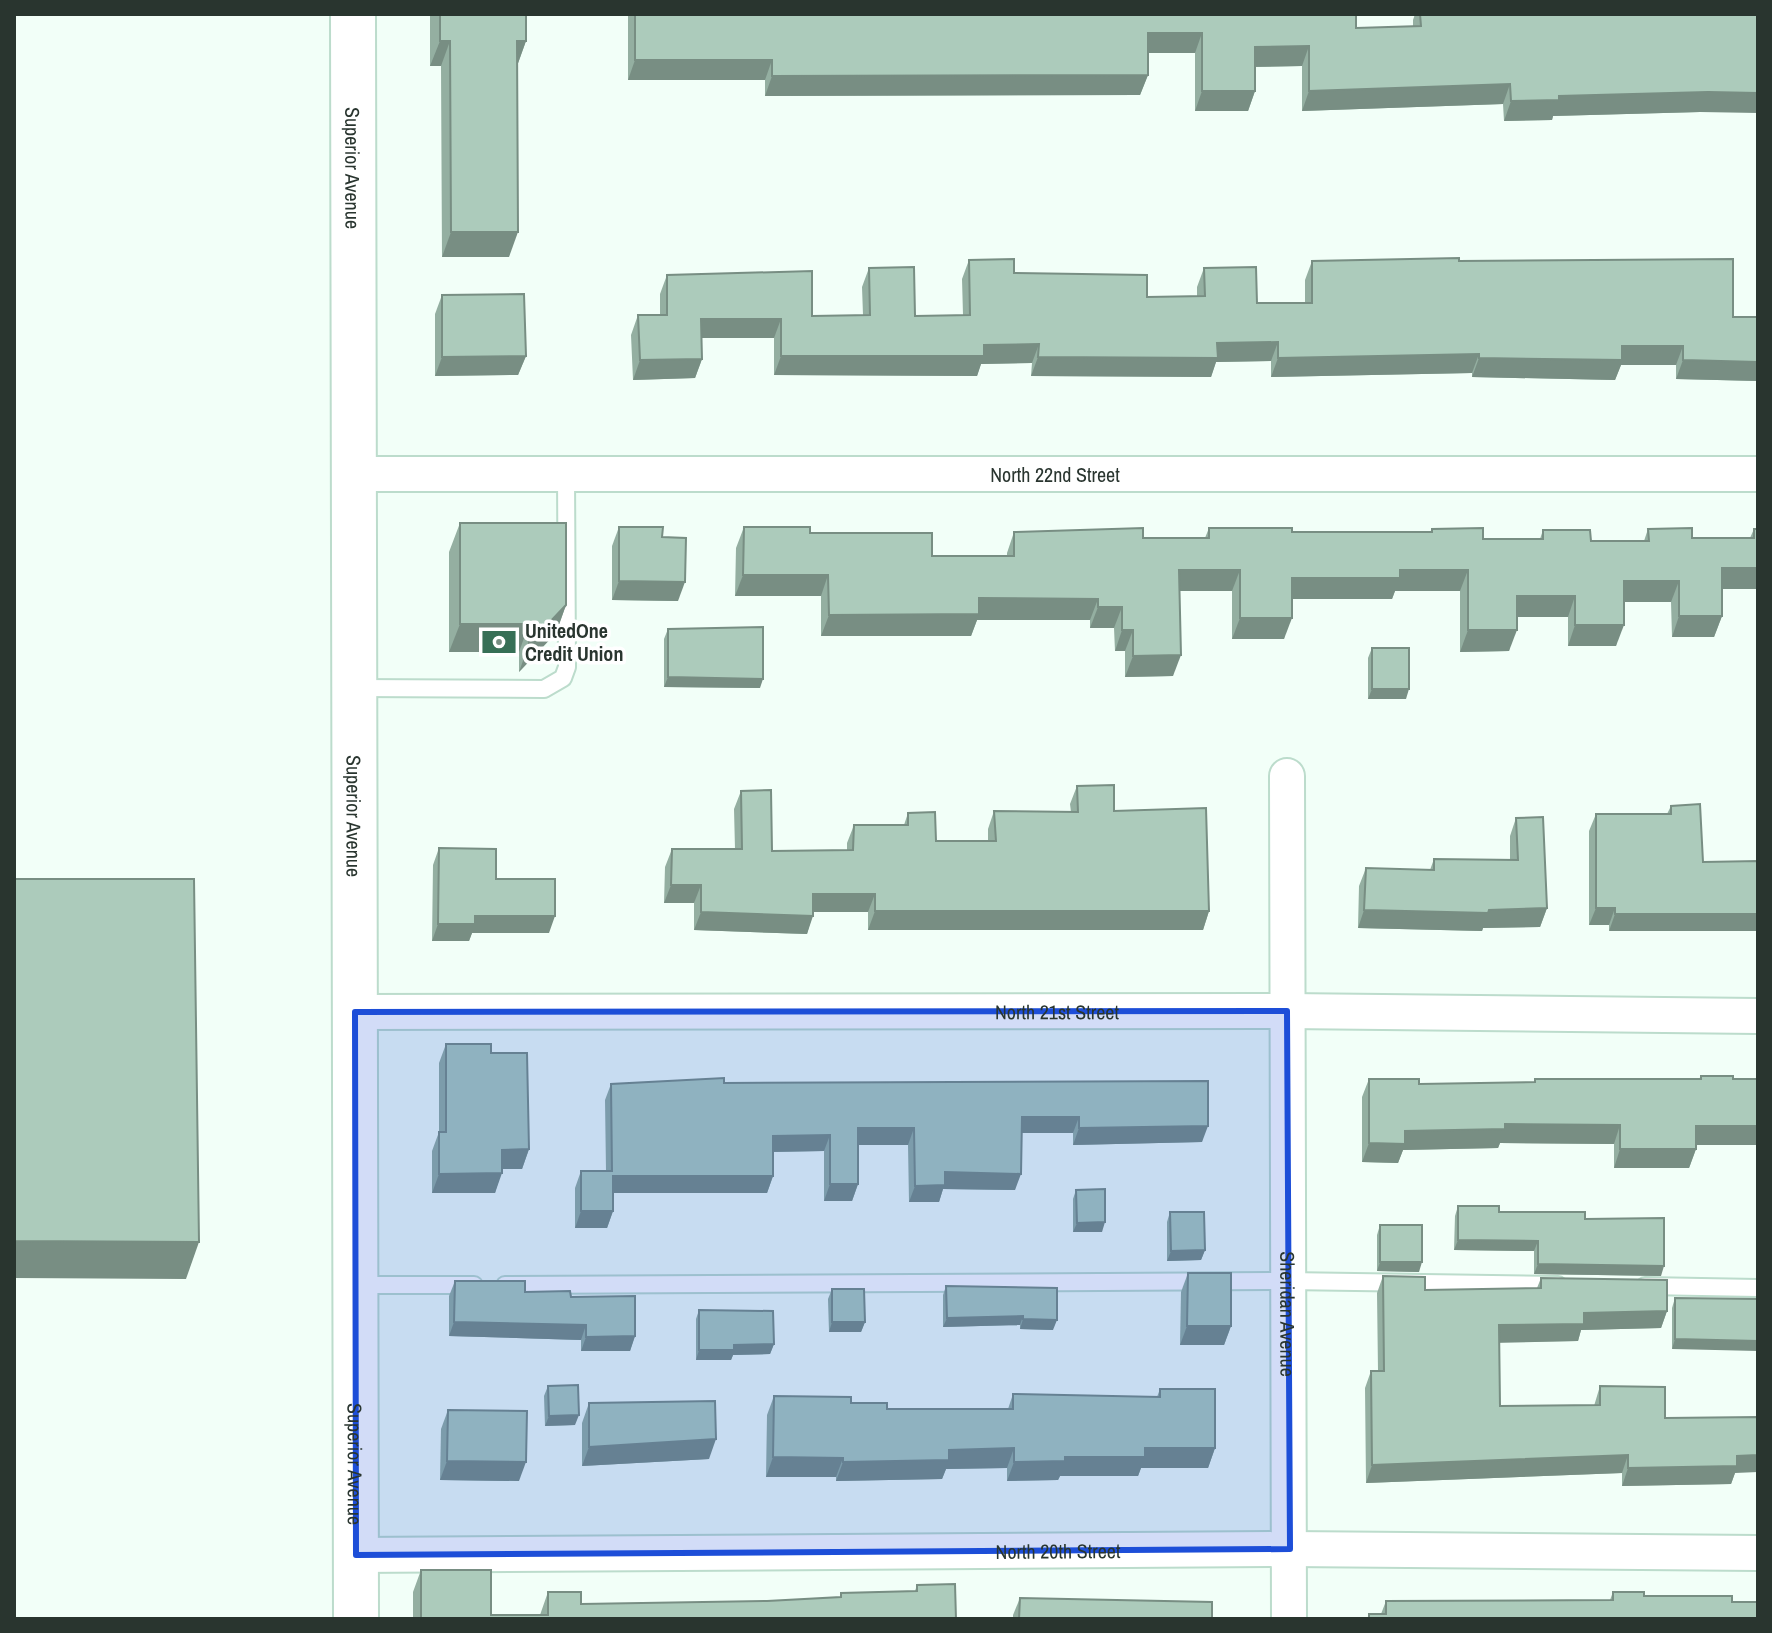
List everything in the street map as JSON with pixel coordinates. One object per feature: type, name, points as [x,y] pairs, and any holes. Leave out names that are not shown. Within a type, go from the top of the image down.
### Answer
[{"type":"street","name":"Superior Avenue","points":[[353,14],[356,1619]]},
{"type":"street","name":"North 22nd Street","points":[[353,474],[1758,474]]},
{"type":"street","name":"Sheridan Avenue","points":[[1287,776],[1289,1619]]},
{"type":"street","name":"North 21st Street","points":[[355,1012],[1287,1011],[1758,1016]]},
{"type":"street","name":"North 20th Street","points":[[356,1555],[1290,1549],[1758,1553]]},
{"type":"lane","points":[[354,688],[544,689],[563,678],[567,667],[566,472]]},
{"type":"lane","points":[[355,1285],[1287,1281],[1570,1285]]},
{"type":"lane","points":[[1633,1286],[1758,1288]]},
{"type":"highlighted area","points":[[1287,1011],[1290,1549],[356,1555],[355,1012]]},
{"type":"building","points":[[440,14],[526,14],[526,41],[517,41],[518,232],[451,232],[450,41],[440,41]]},
{"type":"building","points":[[635,14],[1356,14],[1356,28],[1421,26],[1420,14],[1758,14],[1758,93],[1559,96],[1559,100],[1511,101],[1510,84],[1309,91],[1309,46],[1255,47],[1255,91],[1202,91],[1202,33],[1148,33],[1148,75],[772,76],[772,60],[635,60]]},
{"type":"building","points":[[1459,258],[1459,261],[1733,259],[1733,317],[1758,317],[1758,362],[1683,360],[1683,346],[1622,346],[1622,360],[1479,358],[1479,354],[1278,358],[1278,342],[1217,343],[1218,358],[1038,357],[1039,344],[984,345],[984,356],[781,356],[781,319],[701,319],[702,359],[640,360],[638,315],[667,315],[667,275],[812,271],[812,316],[870,315],[869,268],[914,267],[915,316],[970,315],[969,260],[1014,259],[1014,273],[1147,275],[1147,297],[1205,296],[1204,268],[1256,267],[1257,303],[1312,303],[1312,261]]},
{"type":"building","points":[[524,294],[526,356],[442,357],[442,295]]},
{"type":"building","points":[[460,523],[566,523],[566,605],[529,644],[529,624],[460,624]]},
{"type":"building","points":[[619,527],[663,527],[662,537],[686,538],[685,582],[619,581]]},
{"type":"building","points":[[744,527],[810,527],[810,533],[932,533],[932,556],[1014,556],[1014,532],[1143,528],[1143,538],[1209,538],[1209,528],[1292,528],[1292,532],[1432,532],[1432,529],[1483,528],[1483,539],[1543,539],[1543,530],[1590,530],[1591,541],[1649,541],[1648,529],[1692,528],[1692,538],[1754,538],[1754,529],[1758,529],[1758,568],[1722,568],[1722,616],[1679,616],[1679,581],[1624,581],[1624,625],[1575,625],[1575,596],[1517,596],[1517,630],[1468,630],[1468,570],[1400,570],[1400,578],[1292,578],[1292,618],[1240,618],[1240,570],[1179,570],[1181,655],[1133,656],[1133,630],[1122,630],[1122,607],[1098,607],[1098,599],[979,598],[979,614],[829,615],[828,575],[743,575]]},
{"type":"building","points":[[763,627],[763,679],[668,677],[668,629]]},
{"type":"building","points":[[1372,648],[1409,648],[1409,689],[1372,689]]},
{"type":"building","points":[[1114,785],[1114,811],[1206,808],[1209,911],[875,911],[875,894],[813,894],[813,916],[701,912],[701,885],[671,885],[672,849],[742,849],[741,791],[771,790],[772,851],[853,850],[854,825],[908,825],[908,813],[935,812],[936,841],[996,841],[994,811],[1078,812],[1077,786]]},
{"type":"building","points":[[1700,804],[1703,862],[1758,861],[1758,914],[1615,914],[1615,908],[1596,908],[1596,814],[1671,814],[1671,806]]},
{"type":"building","points":[[1543,817],[1547,908],[1489,910],[1488,913],[1364,910],[1366,868],[1434,870],[1434,859],[1518,860],[1516,818]]},
{"type":"building","points":[[439,848],[496,849],[496,879],[555,879],[555,916],[475,916],[475,924],[438,924]]},
{"type":"building","points":[[14,879],[194,879],[199,1242],[14,1241]]},
{"type":"building","points":[[446,1044],[491,1044],[491,1053],[527,1053],[529,1149],[502,1150],[502,1173],[439,1174],[439,1132],[446,1132]]},
{"type":"building","points":[[1701,1076],[1758,1079],[1758,1126],[1696,1126],[1696,1149],[1620,1149],[1620,1125],[1505,1124],[1505,1129],[1405,1131],[1405,1144],[1369,1143],[1369,1079],[1419,1079],[1419,1084],[1535,1082],[1535,1079],[1701,1079]]},
{"type":"building","points":[[724,1078],[724,1083],[1208,1081],[1208,1126],[1079,1128],[1079,1117],[1022,1117],[1021,1174],[945,1172],[945,1185],[915,1186],[914,1128],[858,1128],[858,1184],[830,1184],[830,1135],[773,1136],[773,1176],[613,1176],[613,1211],[581,1211],[581,1171],[612,1171],[611,1084]]},
{"type":"building","points":[[1105,1189],[1105,1222],[1077,1223],[1076,1190]]},
{"type":"building","points":[[1458,1206],[1499,1206],[1499,1212],[1585,1212],[1585,1219],[1664,1218],[1664,1266],[1538,1264],[1538,1241],[1458,1240]]},
{"type":"building","points":[[1170,1212],[1204,1212],[1205,1250],[1171,1251]]},
{"type":"building","points":[[1380,1225],[1422,1225],[1422,1262],[1380,1262]]},
{"type":"building","points":[[1188,1273],[1231,1273],[1231,1326],[1187,1326]]},
{"type":"building","points":[[1383,1276],[1425,1277],[1425,1290],[1541,1288],[1541,1278],[1667,1280],[1667,1311],[1584,1313],[1584,1324],[1499,1325],[1500,1406],[1600,1405],[1600,1386],[1665,1387],[1665,1418],[1758,1417],[1758,1455],[1737,1456],[1737,1466],[1628,1468],[1628,1455],[1372,1465],[1371,1371],[1384,1371]]},
{"type":"building","points":[[455,1281],[525,1281],[525,1292],[570,1291],[571,1297],[635,1296],[635,1336],[586,1337],[586,1325],[454,1322]]},
{"type":"building","points":[[946,1286],[1057,1288],[1057,1320],[1023,1319],[1023,1316],[947,1318]]},
{"type":"building","points":[[832,1289],[864,1289],[865,1322],[832,1322]]},
{"type":"building","points":[[1675,1298],[1758,1299],[1758,1341],[1675,1339]]},
{"type":"building","points":[[699,1310],[773,1311],[774,1344],[734,1345],[734,1350],[699,1350]]},
{"type":"building","points":[[578,1385],[579,1415],[549,1416],[548,1386]]},
{"type":"building","points":[[1160,1389],[1215,1389],[1215,1448],[1145,1448],[1145,1457],[1065,1457],[1065,1461],[1014,1462],[1014,1448],[949,1450],[949,1460],[843,1462],[843,1458],[773,1457],[774,1396],[851,1397],[851,1403],[887,1403],[887,1409],[1013,1409],[1013,1394],[1160,1397]]},
{"type":"building","points":[[715,1401],[716,1439],[589,1447],[589,1403]]},
{"type":"building","points":[[448,1410],[527,1411],[526,1462],[447,1461]]},
{"type":"building","points":[[421,1570],[491,1570],[491,1615],[548,1615],[548,1592],[581,1592],[581,1604],[767,1601],[841,1597],[841,1593],[917,1591],[917,1585],[955,1584],[956,1619],[421,1619]]},
{"type":"building","points":[[1613,1592],[1644,1592],[1644,1596],[1732,1596],[1732,1602],[1758,1602],[1758,1619],[1369,1619],[1369,1614],[1386,1614],[1386,1601],[1613,1600]]},
{"type":"building","points":[[1020,1598],[1212,1602],[1212,1619],[1019,1619]]},
{"type":"place","name":"UnitedOne Credit Union","points":[[499,642]]}]
